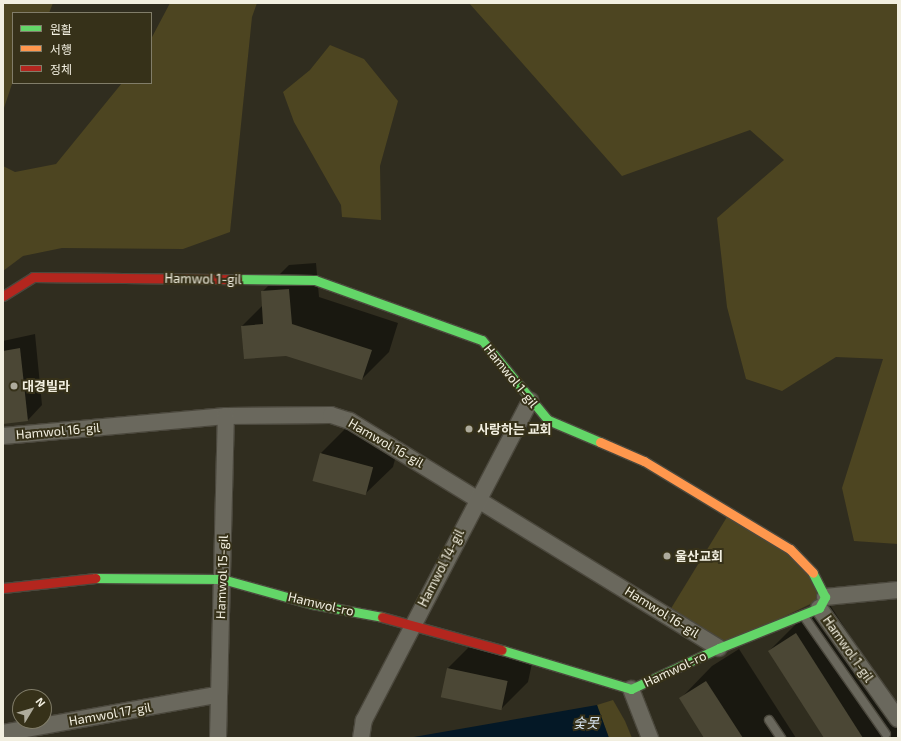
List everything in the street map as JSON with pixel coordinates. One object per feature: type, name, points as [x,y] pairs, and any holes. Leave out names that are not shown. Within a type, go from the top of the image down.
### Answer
[{"type":"street","name":"Hamwol 1-gil","points":[[3,296],[33,277],[315,280],[482,340],[530,402],[548,420],[644,460],[790,549],[814,574],[822,602],[898,719]]},
{"type":"street","name":"Hamwol 14-gil","points":[[361,738],[364,720],[478,498],[530,402]]},
{"type":"street","name":"Hamwol 16-gil","points":[[3,436],[226,416],[331,415],[350,421],[478,498],[719,648]]},
{"type":"street","name":"Hamwol 15-gil","points":[[218,738],[217,695],[222,579],[226,416]]},
{"type":"street","name":"Hamwol-ro","points":[[3,588],[97,578],[222,579],[312,604],[413,623],[631,689],[719,648],[802,615],[822,602]]},
{"type":"street","points":[[822,602],[898,590]]},
{"type":"street","name":"Hamwol-ro","points":[[631,689],[650,738]]},
{"type":"street","name":"Hamwol 17-gil","points":[[3,733],[217,695]]},
{"type":"lane","points":[[802,615],[886,734]]},
{"type":"lane","points":[[770,720],[781,738]]},
{"type":"shaded area","points":[[3,3],[53,3],[49,12],[12,12],[12,84],[3,111]]},
{"type":"shaded area","points":[[170,3],[257,3],[252,17],[230,232],[183,249],[62,248],[23,256],[3,271],[3,166],[15,172],[56,164],[121,84],[152,84],[152,37]]},
{"type":"shaded area","points":[[469,3],[898,3],[898,544],[854,541],[842,488],[883,359],[836,357],[782,391],[746,379],[727,307],[717,218],[784,160],[750,130],[622,176]]},
{"type":"shaded area","points":[[330,45],[364,59],[398,101],[380,166],[381,220],[342,217],[341,205],[294,122],[283,92],[310,70]]},
{"type":"shaded area","points":[[730,512],[790,549],[825,597],[719,648],[667,615]]},
{"type":"shaded area","points":[[613,700],[625,721],[632,738],[609,738],[597,705]]},
{"type":"water","name":"숯못","points":[[597,705],[609,738],[408,738]]},
{"type":"building","points":[[289,289],[292,324],[372,350],[362,380],[286,356],[244,359],[241,326],[263,324],[261,291]]},
{"type":"building","name":"대경빌라","points":[[20,348],[28,421],[3,424],[3,351]]},
{"type":"building","points":[[320,453],[373,467],[366,495],[312,481]]},
{"type":"building","points":[[796,633],[863,738],[824,738],[768,651]]},
{"type":"building","points":[[447,668],[508,681],[501,710],[441,697]]},
{"type":"building","points":[[706,681],[743,738],[704,738],[679,698]]},
{"type":"traffic: fast","points":[[237,279],[315,280],[482,340],[548,420],[600,442]]},
{"type":"traffic: fast","points":[[502,650],[631,689],[719,648],[819,608],[825,597],[813,573]]},
{"type":"traffic: fast","points":[[95,578],[222,579],[312,604],[382,617]]},
{"type":"traffic: slow","points":[[600,442],[644,461],[790,549],[813,573]]},
{"type":"traffic: jam","points":[[3,296],[33,277],[237,279]]},
{"type":"traffic: jam","points":[[3,588],[95,578]]},
{"type":"traffic: jam","points":[[382,617],[502,650]]},
{"type":"place","name":"대경빌라","points":[[14,386]]},
{"type":"place","name":"사랑하는 교회","points":[[469,429]]},
{"type":"place","name":"울산교회","points":[[667,556]]}]
